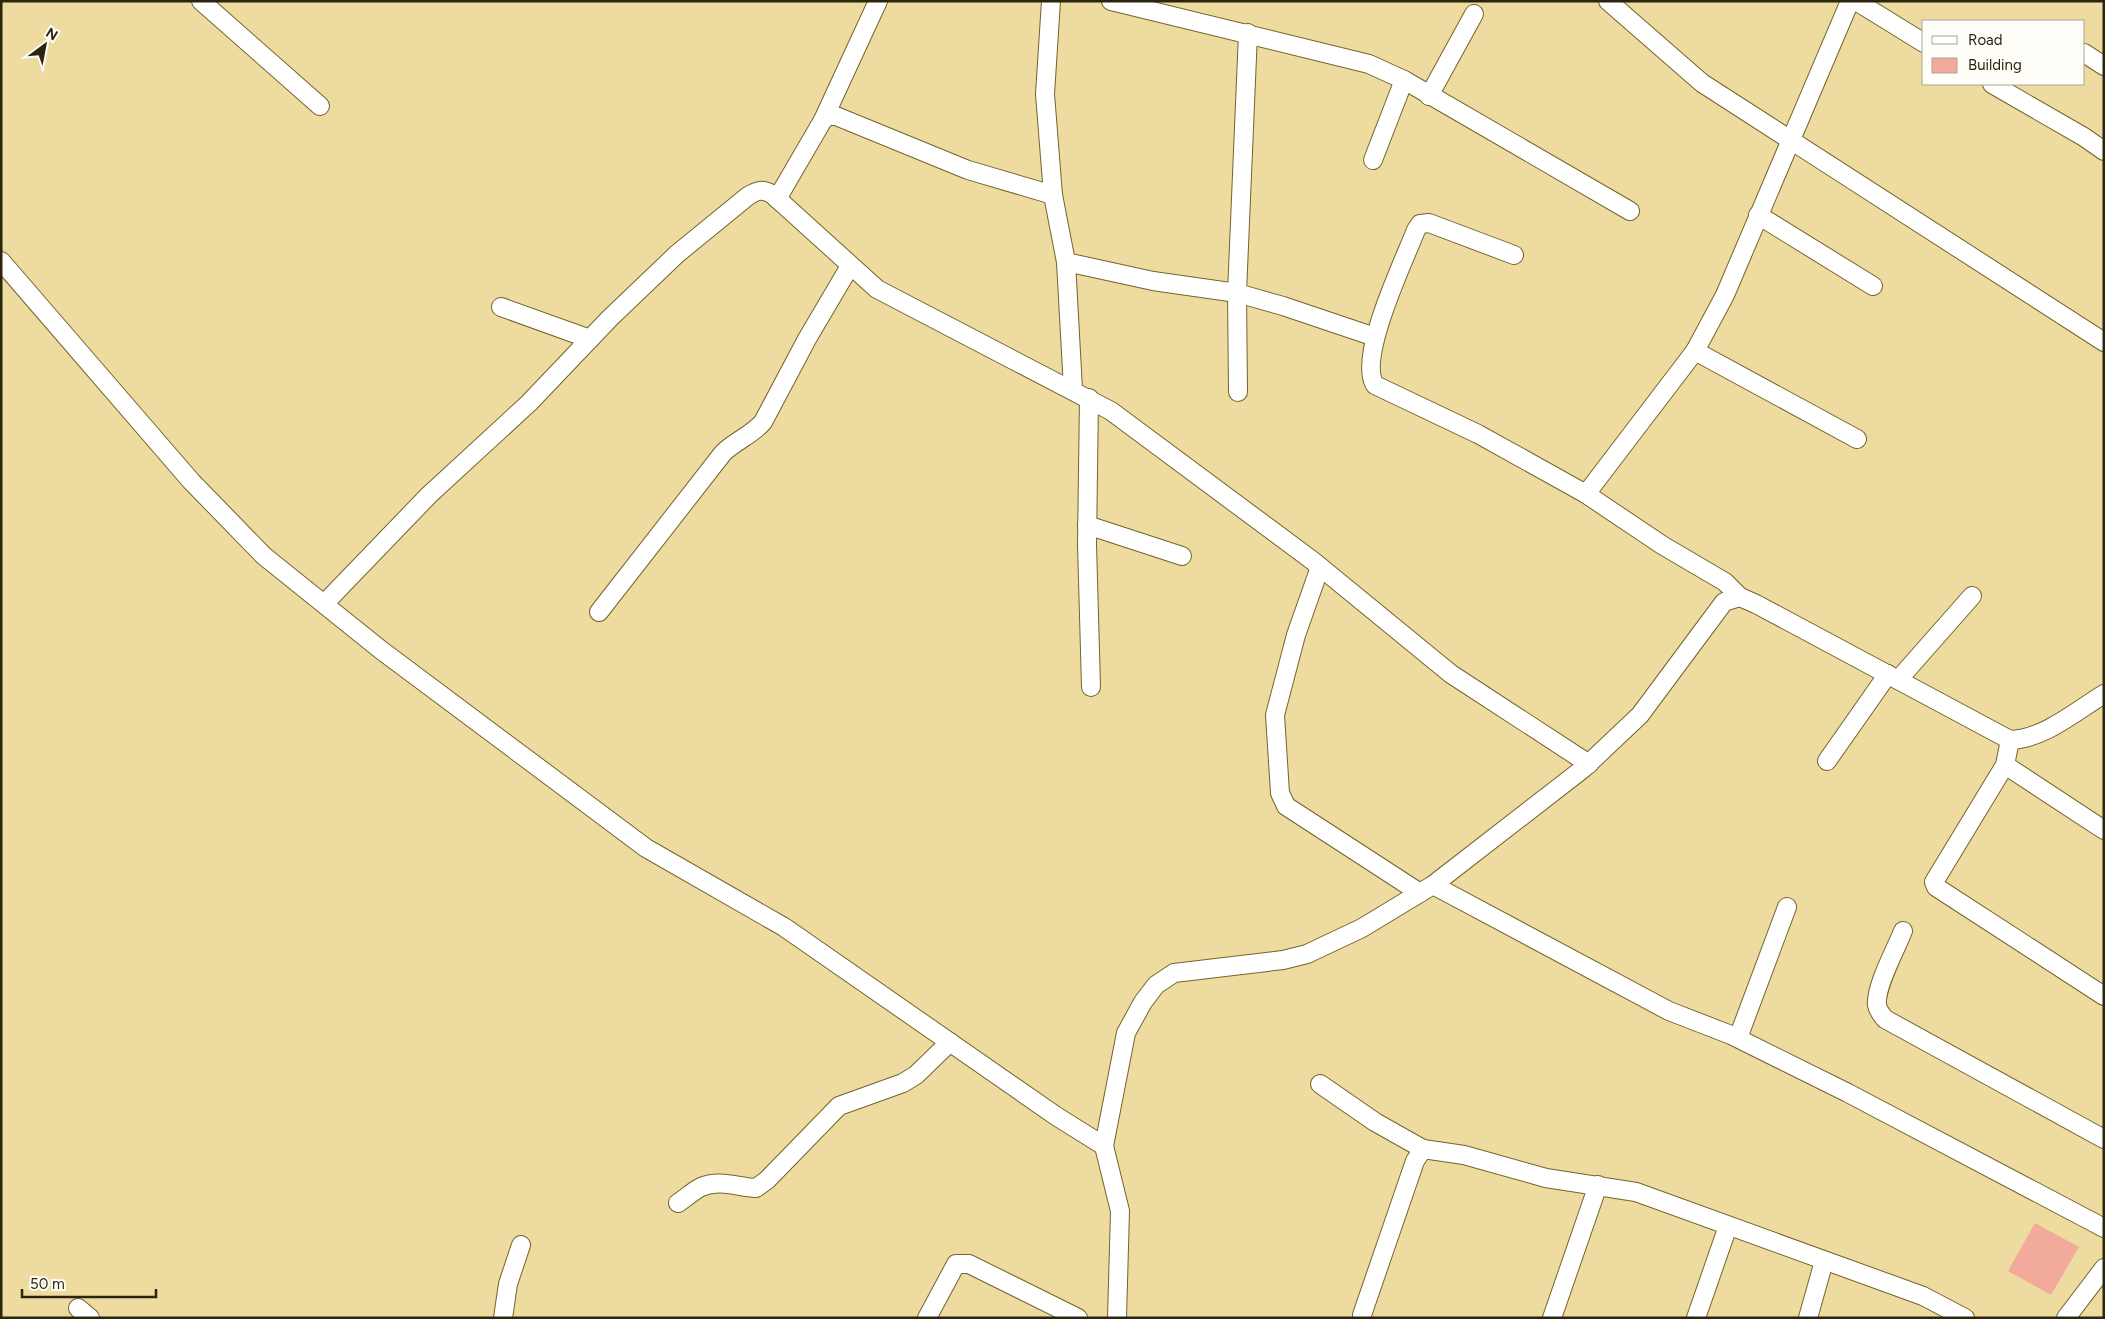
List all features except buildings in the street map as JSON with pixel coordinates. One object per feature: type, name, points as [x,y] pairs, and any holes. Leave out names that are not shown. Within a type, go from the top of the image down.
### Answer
[{"type":"street","points":[[201,1],[320,106]]},
{"type":"street","points":[[777,199],[822,120],[878,1]]},
{"type":"street","points":[[1051,1],[1046,94],[1053,195],[1066,262],[1073,389]]},
{"type":"street","points":[[1111,1],[1369,64],[1404,80],[1630,211]]},
{"type":"street","points":[[1608,1],[1702,84],[2104,342]]},
{"type":"street","points":[[1586,494],[1695,350],[1725,295],[1850,1]]},
{"type":"street","points":[[1856,1],[1922,42]]},
{"type":"street","points":[[1429,96],[1474,14]]},
{"type":"street","points":[[1238,392],[1237,293],[1248,33]]},
{"type":"street","points":[[2085,53],[2104,66]]},
{"type":"street","points":[[1372,160],[1404,80]]},
{"type":"street","points":[[1994,85],[2084,136],[2104,151]]},
{"type":"street","points":[[822,120],[828,116],[836,116],[960,166],[1053,195]]},
{"type":"street","points":[[324,604],[429,495],[529,403],[590,339],[677,254],[748,196],[758,190],[766,191],[878,289],[894,299],[1073,389],[1150,438],[1320,567],[1451,674],[1589,764]]},
{"type":"street","points":[[1758,216],[1873,286]]},
{"type":"street","points":[[1514,255],[1429,223],[1420,224],[1375,337],[1369,372],[1375,385],[1478,434],[1586,494],[1662,545],[1725,582],[1740,597],[2010,740],[2020,740],[2043,732],[2104,694]]},
{"type":"street","points":[[1,261],[191,481],[264,556],[381,650],[646,848],[784,928],[1056,1116],[1104,1146]]},
{"type":"street","points":[[1066,262],[1153,281],[1237,293],[1283,306],[1375,337]]},
{"type":"street","points":[[600,612],[722,453],[733,443],[756,430],[763,422],[807,339],[850,266]]},
{"type":"street","points":[[501,307],[590,339]]},
{"type":"street","points":[[1695,350],[1857,439]]},
{"type":"street","points":[[1089,398],[1087,525],[1091,687]]},
{"type":"street","points":[[1087,525],[1182,556]]},
{"type":"street","points":[[1320,567],[1296,635],[1275,715],[1280,793],[1286,806],[1426,889],[1669,1011],[1738,1038],[2104,1228]]},
{"type":"street","points":[[1827,761],[1893,677],[1972,596]]},
{"type":"street","points":[[1117,1318],[1120,1211],[1104,1146],[1126,1033],[1142,1002],[1156,985],[1174,973],[1283,960],[1308,954],[1362,928],[1426,889],[1589,764],[1640,715],[1724,602],[1740,597]]},
{"type":"street","points":[[2010,740],[2005,765],[1934,882],[1936,887],[2104,996]]},
{"type":"street","points":[[2005,765],[2104,830]]},
{"type":"street","points":[[1738,1038],[1787,907]]},
{"type":"street","points":[[1903,931],[1879,991],[1878,1011],[1884,1019],[2104,1139]]},
{"type":"street","points":[[678,1203],[701,1187],[712,1184],[726,1183],[756,1188],[767,1180],[839,1106],[903,1082],[916,1075],[950,1042]]},
{"type":"street","points":[[1320,1084],[1375,1122],[1423,1150],[1464,1155],[1546,1178],[1636,1192],[1923,1296],[1966,1318]]},
{"type":"street","points":[[1362,1315],[1416,1161],[1423,1150]]},
{"type":"street","points":[[1552,1318],[1598,1185]]},
{"type":"street","points":[[1696,1318],[1728,1226]]},
{"type":"street","points":[[503,1318],[508,1284],[521,1245]]},
{"type":"street","points":[[1808,1318],[1824,1261]]},
{"type":"street","points":[[927,1318],[956,1264],[968,1264],[1078,1318]]},
{"type":"street","points":[[2066,1318],[2104,1268]]}]
